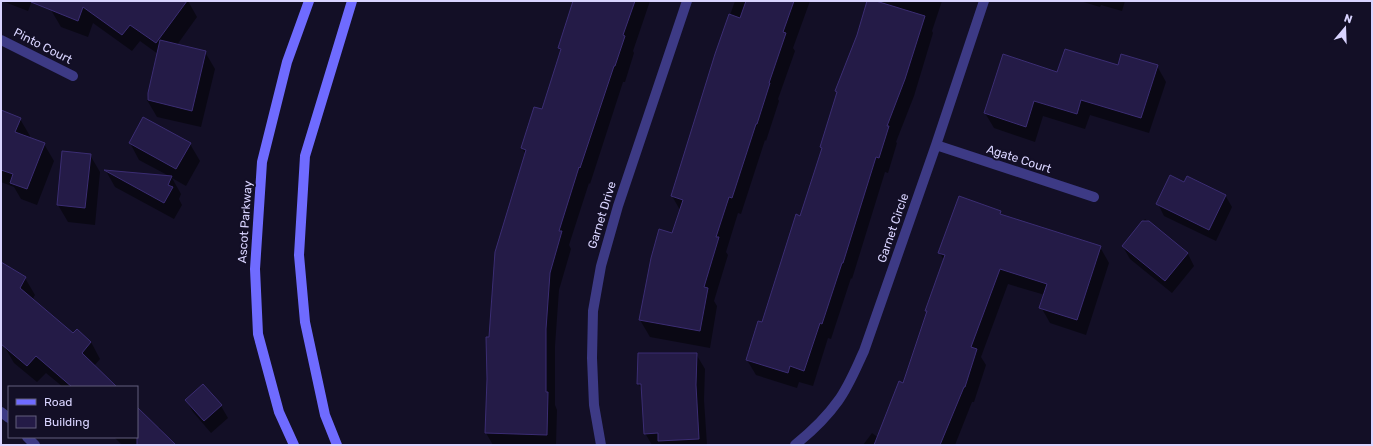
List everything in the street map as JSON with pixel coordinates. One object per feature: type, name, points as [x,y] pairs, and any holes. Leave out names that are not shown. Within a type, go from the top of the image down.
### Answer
[{"type":"main road","name":"Ascot Parkway","points":[[294,445],[279,412],[258,334],[255,269],[262,162],[287,62],[309,1]]},
{"type":"main road","points":[[337,445],[325,414],[305,322],[299,255],[305,156],[352,1]]},
{"type":"street","name":"Garnet Drive","points":[[601,445],[594,405],[592,358],[594,311],[601,266],[618,206],[686,1]]},
{"type":"street","name":"Garnet Circle","points":[[795,445],[821,421],[839,400],[864,351],[936,145],[984,1]]},
{"type":"street","name":"Pinto Court","points":[[1,40],[73,76]]},
{"type":"street","name":"Agate Court","points":[[936,145],[1094,197]]},
{"type":"building","points":[[31,1],[187,1],[156,43],[130,25],[122,35],[83,7],[78,21]]},
{"type":"building","points":[[573,1],[635,1],[623,35],[625,36],[580,168],[579,167],[559,231],[562,231],[550,273],[546,329],[546,392],[548,392],[547,435],[485,433],[487,379],[486,337],[489,337],[495,252],[526,150],[521,148],[534,107],[542,109],[561,49],[558,48]]},
{"type":"building","points":[[746,1],[794,1],[783,32],[786,33],[757,124],[732,198],[729,197],[716,237],[719,237],[704,287],[708,288],[700,331],[639,320],[651,258],[659,229],[672,233],[683,200],[671,196],[715,54],[729,14],[740,18]]},
{"type":"building","points":[[867,1],[876,1],[925,16],[905,79],[887,126],[889,126],[879,158],[876,157],[843,263],[822,324],[820,323],[804,371],[790,366],[788,373],[746,360],[758,321],[762,322],[796,214],[800,216],[822,148],[820,147],[837,92],[835,91],[857,35]]},
{"type":"building","points":[[160,40],[206,51],[192,111],[148,100],[148,93]]},
{"type":"building","points":[[1065,49],[1118,65],[1121,54],[1158,65],[1141,118],[1081,100],[1077,114],[1034,101],[1026,127],[984,113],[1003,54],[1057,72]]},
{"type":"building","points":[[1,110],[21,118],[15,132],[45,143],[27,189],[10,183],[13,174],[1,170]]},
{"type":"building","points":[[143,117],[191,143],[176,169],[129,143]]},
{"type":"building","points":[[62,151],[91,154],[85,208],[57,205]]},
{"type":"building","points":[[104,170],[172,176],[168,185],[173,187],[164,203]]},
{"type":"building","points":[[1170,175],[1184,182],[1187,176],[1226,195],[1209,230],[1156,204]]},
{"type":"building","points":[[959,196],[1001,211],[1000,214],[1101,246],[1077,320],[1039,308],[1047,284],[1000,269],[971,347],[977,349],[965,387],[940,445],[874,445],[899,381],[903,383],[927,311],[925,311],[945,255],[938,253]]},
{"type":"building","points":[[1142,221],[1149,221],[1188,253],[1165,281],[1122,246]]},
{"type":"building","points":[[1,262],[26,277],[20,288],[73,333],[77,329],[91,342],[82,353],[116,386],[71,386],[36,356],[27,366],[1,344]]},
{"type":"building","points":[[638,353],[697,353],[696,385],[699,439],[658,441],[658,433],[644,434],[641,384],[637,384]]},
{"type":"building","points":[[203,384],[222,405],[204,421],[185,400]]},
{"type":"building","points":[[138,408],[176,445],[137,445]]}]
